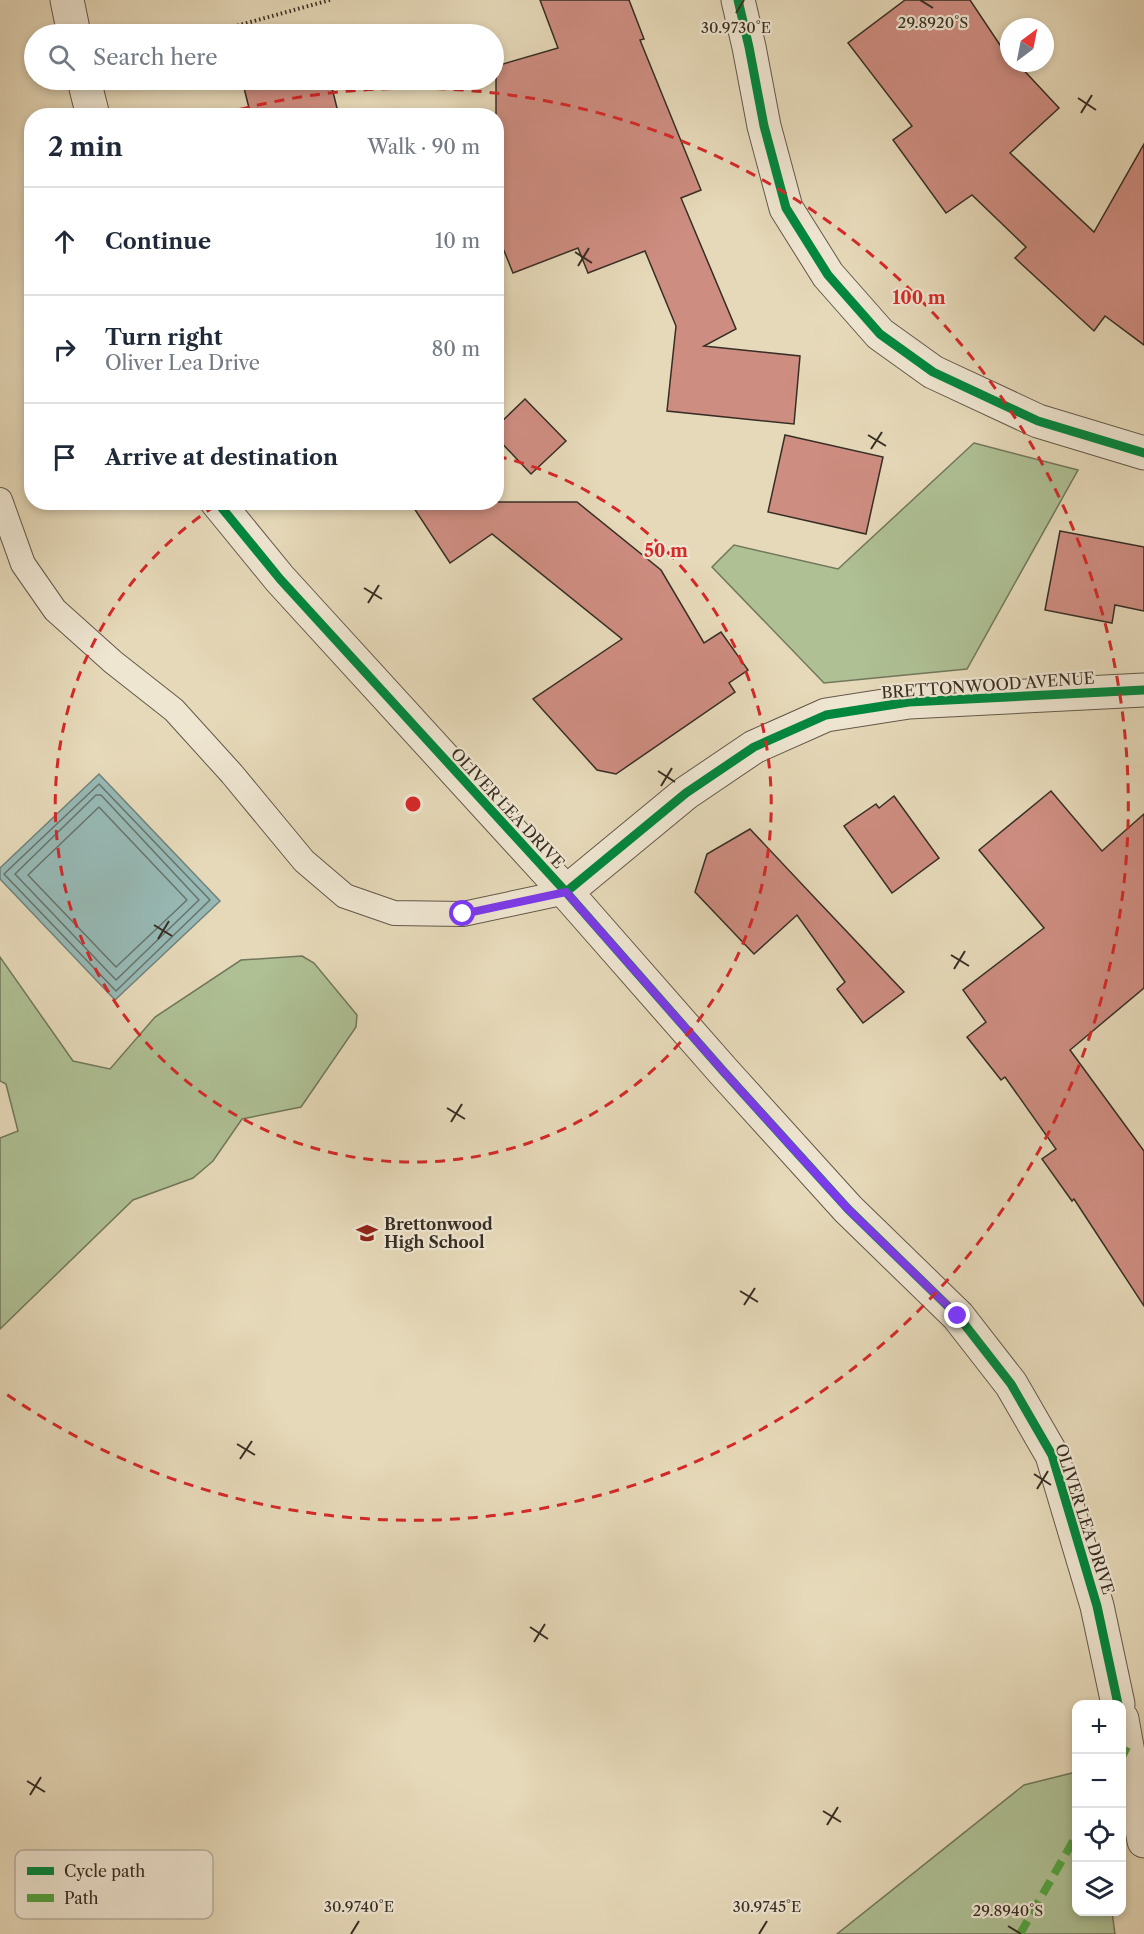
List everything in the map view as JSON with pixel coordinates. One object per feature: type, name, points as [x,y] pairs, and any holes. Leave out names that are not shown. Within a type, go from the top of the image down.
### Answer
[{"type":"street","points":[[67,0],[72,24]]},
{"type":"street","points":[[738,0],[764,126],[786,208],[828,275],[880,334],[933,372],[1038,421],[1144,453]]},
{"type":"street","points":[[86,90],[91,108]]},
{"type":"street","name":"OLIVER LEA DRIVE","points":[[224,510],[280,579],[566,892],[848,1209],[958,1316],[1011,1383],[1052,1455],[1098,1606],[1117,1700]]},
{"type":"street","name":"BRETTONWOOD AVENUE","points":[[566,892],[686,793],[754,747],[826,715],[909,702],[1144,690]]},
{"type":"street","points":[[1126,1741],[1144,1840]]},
{"type":"lane","points":[[0,500],[23,564],[55,610],[114,662],[174,710],[304,861],[345,896],[394,913],[463,914],[566,892]]},
{"type":"path","points":[[243,24],[330,0]]},
{"type":"green space","points":[[974,443],[1078,470],[967,669],[824,683],[712,567],[734,545],[838,569]]},
{"type":"green space","points":[[302,956],[314,963],[357,1015],[356,1027],[301,1107],[242,1119],[213,1161],[193,1178],[133,1200],[0,1329],[0,1138],[18,1131],[6,1084],[0,1081],[0,957],[73,1061],[110,1069],[155,1017],[241,960]]},
{"type":"green space","points":[[1072,1773],[1072,1916],[1113,1916],[1115,1934],[837,1934],[1024,1785]]},
{"type":"water","points":[[99,774],[220,901],[115,1000],[0,879],[0,868]]},
{"type":"building","points":[[540,0],[629,0],[644,39],[640,40],[701,190],[681,198],[736,329],[704,346],[800,356],[794,424],[667,411],[676,326],[645,251],[588,273],[578,248],[513,273],[504,251],[504,108],[496,108],[496,90],[504,90],[504,64],[558,48]]},
{"type":"building","points":[[905,0],[970,0],[1000,45],[1000,72],[1025,72],[1059,108],[1010,153],[1094,232],[1144,144],[1144,345],[1105,316],[1094,331],[1015,258],[1026,247],[972,195],[946,213],[893,140],[912,126],[848,43]]},
{"type":"building","points":[[244,90],[332,90],[337,108],[249,108]]},
{"type":"building","points":[[525,399],[566,441],[531,474],[504,445],[504,419]]},
{"type":"building","points":[[785,435],[883,457],[866,534],[768,512]]},
{"type":"building","points":[[504,502],[577,502],[661,570],[704,643],[721,632],[748,670],[729,683],[735,692],[616,774],[597,770],[533,699],[622,639],[492,534],[450,563],[415,510],[504,510]]},
{"type":"building","points":[[1060,531],[1144,547],[1144,611],[1115,605],[1112,623],[1045,610]]},
{"type":"building","points":[[1051,791],[1102,851],[1144,814],[1144,988],[1070,1050],[1144,1151],[1144,1306],[1074,1199],[1072,1201],[1042,1159],[1056,1149],[1005,1077],[1001,1080],[967,1037],[986,1022],[963,990],[1044,928],[979,850]]},
{"type":"building","points":[[894,796],[939,858],[892,893],[844,826],[876,804],[879,808]]},
{"type":"building","points":[[750,829],[904,992],[863,1023],[837,989],[845,982],[797,915],[754,954],[695,892],[707,854]]},
{"type":"marked path","points":[[1124,1754],[1127,1747]]},
{"type":"marked path","points":[[1020,1934],[1072,1843]]},
{"type":"cycle path","points":[[738,0],[764,126],[786,208],[828,275],[880,334],[933,372],[1038,421],[1144,453]]},
{"type":"cycle path","points":[[224,510],[280,579],[566,892],[848,1209],[958,1316],[1011,1384],[1052,1455],[1097,1606],[1117,1700]]},
{"type":"cycle path","points":[[566,892],[686,793],[754,747],[826,715],[909,702],[1144,690]]},
{"type":"place","name":"Brettonwood High School","points":[[367,1233]]},
{"type":"route","points":[[463,914],[566,892],[848,1209],[958,1316]]}]
